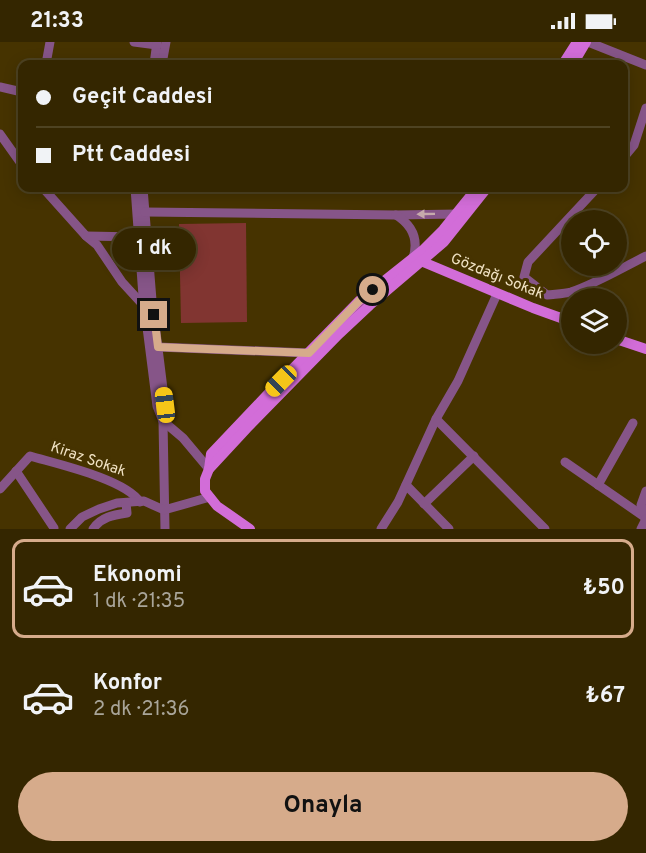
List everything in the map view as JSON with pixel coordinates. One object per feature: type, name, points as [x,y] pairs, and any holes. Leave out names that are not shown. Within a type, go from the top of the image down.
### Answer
[{"type":"main road","points":[[566,60],[577,42]]},
{"type":"main road","points":[[576,60],[587,42]]},
{"type":"main road","points":[[250,529],[217,506],[205,490],[205,479],[210,469],[339,334],[417,260],[474,192]]},
{"type":"main road","points":[[210,469],[211,454],[359,301],[444,242],[484,192]]},
{"type":"main road","name":"Gözdağı Sokak","points":[[417,260],[561,318]]},
{"type":"main road","points":[[627,343],[646,349]]},
{"type":"street","points":[[47,60],[50,42]]},
{"type":"street","points":[[134,42],[160,43]]},
{"type":"street","points":[[587,42],[646,65]]},
{"type":"street","points":[[154,60],[160,43]]},
{"type":"street","points":[[160,43],[162,60]]},
{"type":"street","points":[[0,87],[18,91]]},
{"type":"street","points":[[628,152],[634,145],[646,108]]},
{"type":"street","points":[[0,134],[18,158]]},
{"type":"street","points":[[47,192],[97,245],[123,282],[145,306]]},
{"type":"street","points":[[135,192],[145,306],[157,406],[163,421],[183,438],[210,469]]},
{"type":"street","points":[[143,192],[152,300],[165,405],[163,421],[165,529]]},
{"type":"street","points":[[593,192],[528,262],[524,277],[547,295],[561,294],[579,288],[646,256]]},
{"type":"street","points":[[145,212],[457,214]]},
{"type":"street","points":[[396,215],[404,220],[411,229],[415,239],[417,260]]},
{"type":"street","points":[[86,236],[139,237]]},
{"type":"street","points":[[381,529],[398,502],[436,419],[458,381],[497,294]]},
{"type":"street","points":[[158,347],[309,353]]},
{"type":"street","points":[[436,419],[545,529]]},
{"type":"street","points":[[598,485],[633,423]]},
{"type":"street","name":"Kiraz Sokak","points":[[0,489],[30,456],[107,480],[123,487],[140,501]]},
{"type":"street","points":[[424,504],[474,456]]},
{"type":"street","points":[[565,462],[646,518]]},
{"type":"street","points":[[16,471],[54,528]]},
{"type":"street","points":[[406,485],[449,529]]},
{"type":"street","points":[[640,529],[646,518],[641,505],[646,491]]},
{"type":"street","points":[[70,529],[82,517],[99,508],[117,503],[144,501],[164,510],[210,497]]},
{"type":"street","points":[[93,529],[104,518],[127,513],[126,502]]},
{"type":"shaded area","points":[[246,223],[247,322],[181,323],[179,224]]},
{"type":"route","points":[[154,315],[158,347],[309,353],[359,301],[373,290]]}]
